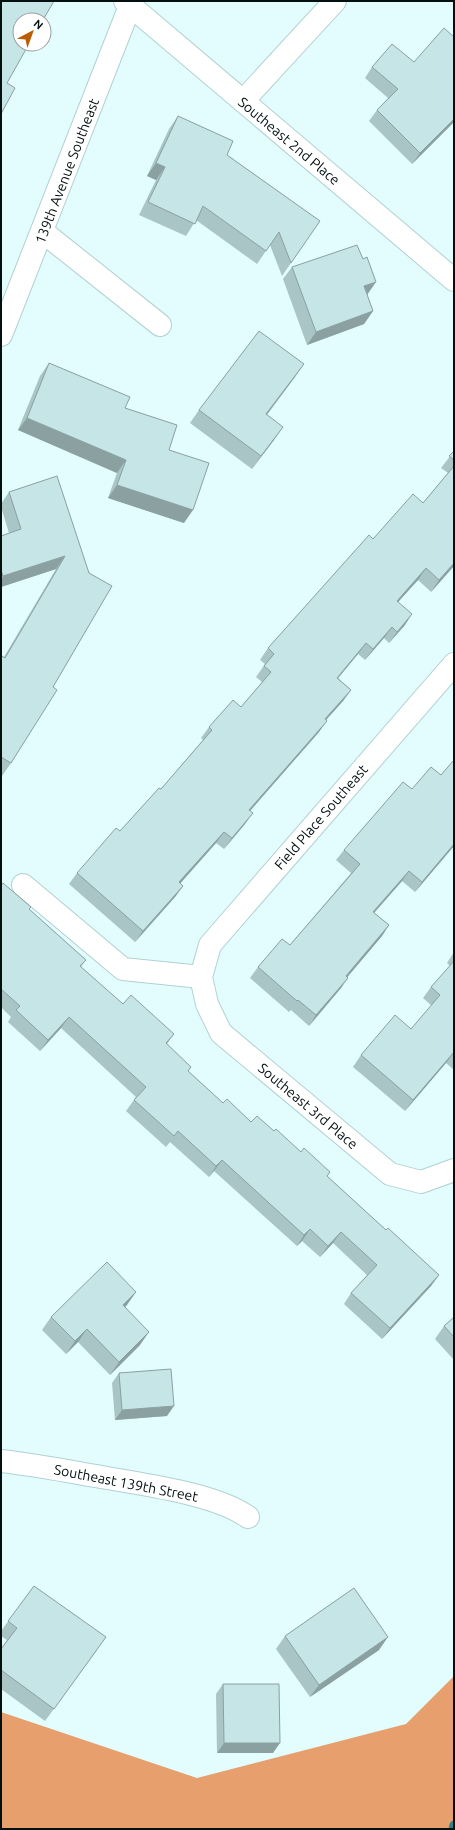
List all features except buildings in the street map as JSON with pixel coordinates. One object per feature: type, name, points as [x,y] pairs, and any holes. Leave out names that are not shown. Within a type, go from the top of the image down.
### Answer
[{"type":"street","points":[[243,101],[334,1]]},
{"type":"street","name":"Southeast 2nd Place","points":[[128,3],[454,280]]},
{"type":"street","name":"139th Avenue Southeast","points":[[1,335],[43,232],[128,3]]},
{"type":"street","points":[[43,232],[160,325]]},
{"type":"street","name":"Field Place Southeast","points":[[201,977],[210,945],[454,664]]},
{"type":"street","points":[[23,885],[123,969],[201,977]]},
{"type":"street","name":"Southeast 3rd Place","points":[[201,977],[207,1004],[221,1033],[390,1174],[422,1182],[454,1170]]},
{"type":"street","name":"Southeast 139th Street","points":[[1,1461],[165,1488],[209,1500],[239,1511],[248,1517]]},
{"type":"shaded area","points":[[454,1676],[454,1829],[1,1829],[1,1712],[197,1778],[406,1724]]},
{"type":"waterway","points":[[453,1829],[454,1825]]}]
